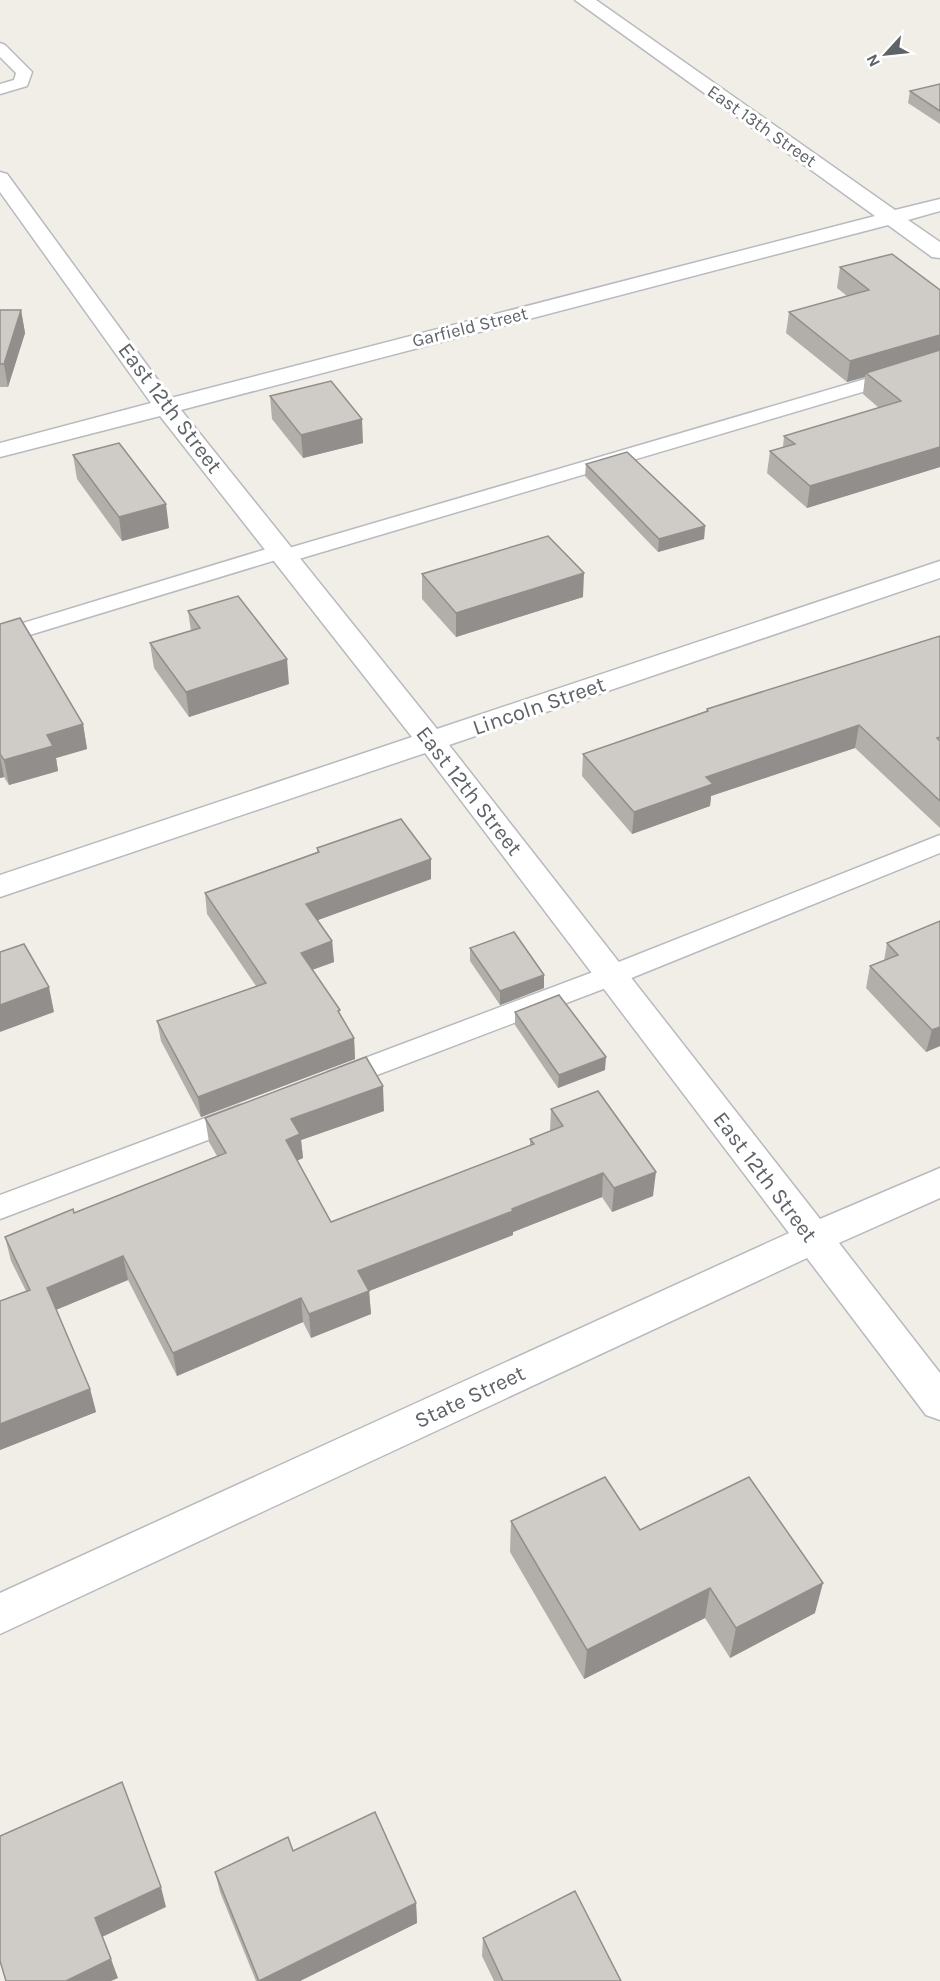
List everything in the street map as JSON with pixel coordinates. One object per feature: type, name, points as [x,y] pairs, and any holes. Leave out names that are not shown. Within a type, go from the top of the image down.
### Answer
[{"type":"street","name":"East 13th Street","points":[[584,0],[940,252]]},
{"type":"street","name":"East 12th Street","points":[[0,178],[165,406],[432,742],[940,1403]]},
{"type":"street","name":"Garfield Street","points":[[0,450],[940,206]]},
{"type":"street","name":"Lincoln Street","points":[[0,886],[940,569]]},
{"type":"street","name":"State Street","points":[[0,1614],[940,1182]]},
{"type":"lane","points":[[0,48],[24,72],[21,83],[0,89]]},
{"type":"lane","points":[[0,637],[940,363]]},
{"type":"lane","points":[[311,1089],[610,976],[940,843]]},
{"type":"lane","points":[[0,1207],[266,1106]]},
{"type":"building","points":[[940,84],[940,111],[910,91]]},
{"type":"building","points":[[892,254],[940,290],[940,335],[850,361],[789,312],[869,290],[840,267]]},
{"type":"building","points":[[0,310],[21,310],[4,364],[0,364]]},
{"type":"building","points":[[940,350],[940,447],[810,486],[770,451],[795,444],[784,436],[901,401],[866,373]]},
{"type":"building","points":[[331,381],[362,419],[301,435],[270,396]]},
{"type":"building","points":[[119,443],[166,504],[119,517],[73,455]]},
{"type":"building","points":[[627,452],[705,526],[659,539],[586,464]]},
{"type":"building","points":[[548,536],[584,573],[456,613],[422,574]]},
{"type":"building","points":[[238,596],[287,659],[186,692],[150,643],[200,628],[188,611]]},
{"type":"building","points":[[20,618],[83,724],[47,735],[53,746],[4,760],[0,754],[0,624]]},
{"type":"building","points":[[940,636],[940,737],[937,738],[940,741],[940,801],[859,725],[706,777],[713,784],[634,812],[583,754],[708,711],[707,709]]},
{"type":"building","points":[[401,819],[431,859],[306,904],[332,941],[301,953],[340,1010],[338,1011],[354,1038],[198,1097],[157,1021],[266,983],[205,893],[319,852],[317,848]]},
{"type":"building","points":[[940,921],[940,1027],[932,1030],[870,966],[898,955],[887,943]]},
{"type":"building","points":[[514,932],[544,975],[500,991],[470,948]]},
{"type":"building","points":[[24,944],[49,987],[0,1005],[0,952]]},
{"type":"building","points":[[559,995],[606,1057],[559,1075],[515,1012]]},
{"type":"building","points":[[366,1057],[383,1086],[291,1119],[300,1134],[286,1140],[331,1222],[534,1144],[530,1139],[563,1126],[551,1109],[598,1091],[656,1172],[614,1188],[603,1173],[512,1209],[513,1211],[358,1271],[369,1291],[309,1314],[301,1298],[173,1353],[123,1256],[47,1288],[90,1389],[0,1424],[0,1301],[30,1290],[5,1237],[73,1209],[74,1213],[226,1153],[205,1118]]},
{"type":"building","points":[[605,1477],[640,1530],[749,1477],[823,1583],[736,1628],[710,1588],[587,1650],[511,1521]]},
{"type":"building","points":[[122,1782],[161,1887],[95,1918],[111,1959],[66,1981],[6,1981],[0,1961],[0,1836]]},
{"type":"building","points":[[375,1812],[416,1903],[259,1981],[215,1872],[288,1837],[293,1851]]},
{"type":"building","points":[[575,1891],[621,1981],[503,1981],[483,1938]]}]
